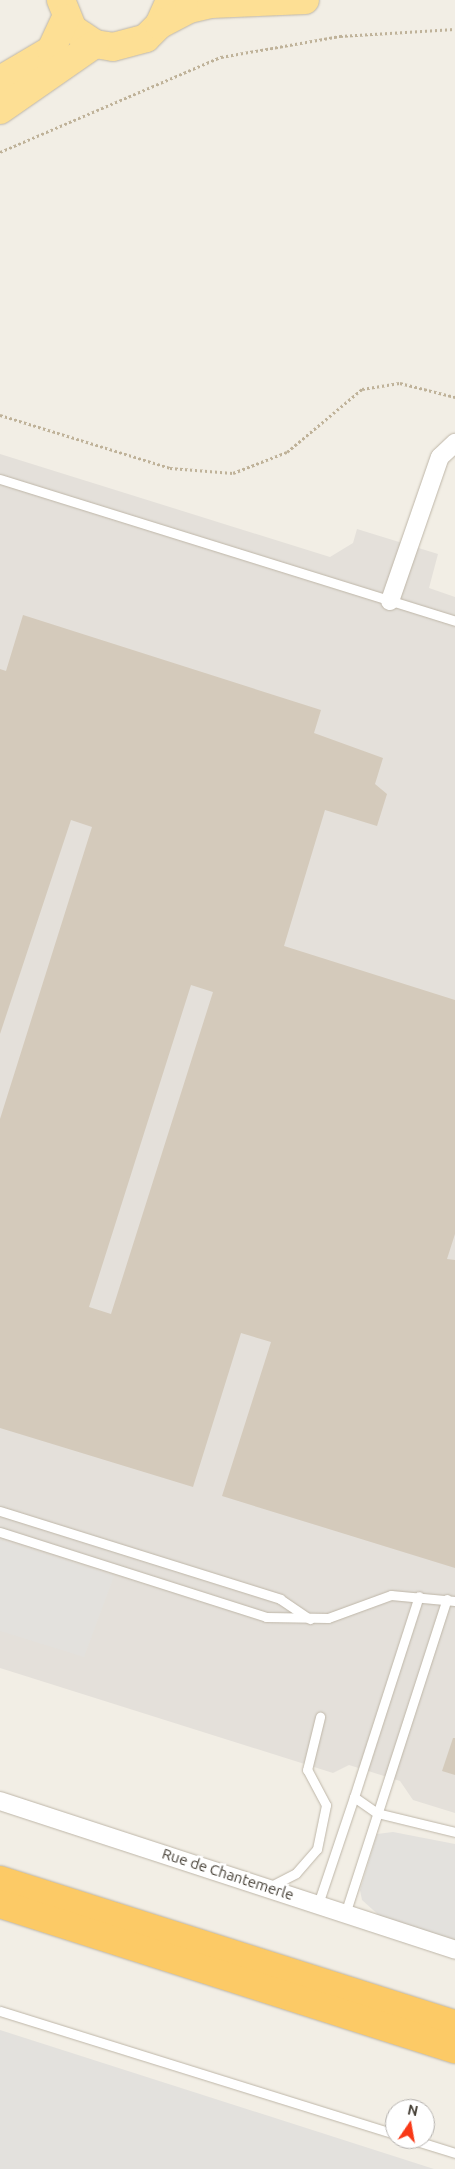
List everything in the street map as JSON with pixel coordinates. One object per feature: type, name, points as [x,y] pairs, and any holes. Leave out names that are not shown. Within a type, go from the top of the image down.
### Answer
[{"type":"highway","points":[[0,1880],[455,2024]]},
{"type":"highway","points":[[0,1904],[455,2049]]},
{"type":"main road","points":[[159,26],[170,0]]},
{"type":"main road","points":[[0,110],[95,44],[130,45],[189,9],[212,4],[305,0]]},
{"type":"main road","points":[[63,9],[95,44]]},
{"type":"main road","points":[[0,80],[51,50],[63,9]]},
{"type":"street","points":[[390,601],[440,457],[455,443]]},
{"type":"street","name":"Rue de Chantemerle","points":[[0,1801],[269,1887],[455,1950]]},
{"type":"lane","points":[[0,480],[455,622]]},
{"type":"lane","points":[[0,1511],[280,1599],[311,1620]]},
{"type":"lane","points":[[0,1532],[266,1617],[311,1620],[391,1596],[419,1596],[451,1600],[377,1814],[345,1914]]},
{"type":"lane","points":[[318,1904],[419,1596]]},
{"type":"lane","points":[[269,1887],[296,1873],[317,1849],[326,1805],[307,1770],[320,1718]]},
{"type":"lane","points":[[354,1798],[377,1814],[455,1832]]},
{"type":"lane","points":[[0,2010],[385,2131]]},
{"type":"lane","points":[[435,2147],[455,2153]]},
{"type":"path","points":[[0,152],[221,57],[340,36],[455,29]]},
{"type":"path","points":[[0,415],[170,468],[233,473],[287,452],[362,389],[400,383],[455,397]]},
{"type":"shaded area","points":[[0,454],[330,557],[353,543],[357,529],[438,554],[429,588],[455,597],[455,1813],[413,1800],[400,1781],[349,1765],[333,1773],[0,1668]]},
{"type":"shaded area","points":[[0,1540],[114,1576],[84,1657],[0,1631]]},
{"type":"shaded area","points":[[393,1832],[455,1844],[455,1940],[382,1918],[362,1900],[360,1890],[377,1834]]},
{"type":"shaded area","points":[[0,2030],[434,2169],[0,2169]]},
{"type":"building","points":[[23,615],[321,710],[314,733],[383,758],[375,784],[387,794],[377,826],[325,810],[284,946],[455,1000],[455,1234],[447,1259],[455,1260],[455,1568],[222,1496],[271,1342],[241,1333],[193,1487],[0,1428],[0,1119],[92,827],[71,820],[0,1034],[0,669],[6,671]],"holes":[[[191,985],[213,992],[111,1314],[89,1307]]]},
{"type":"building","points":[[453,1738],[455,1738],[455,1775],[442,1771]]}]
